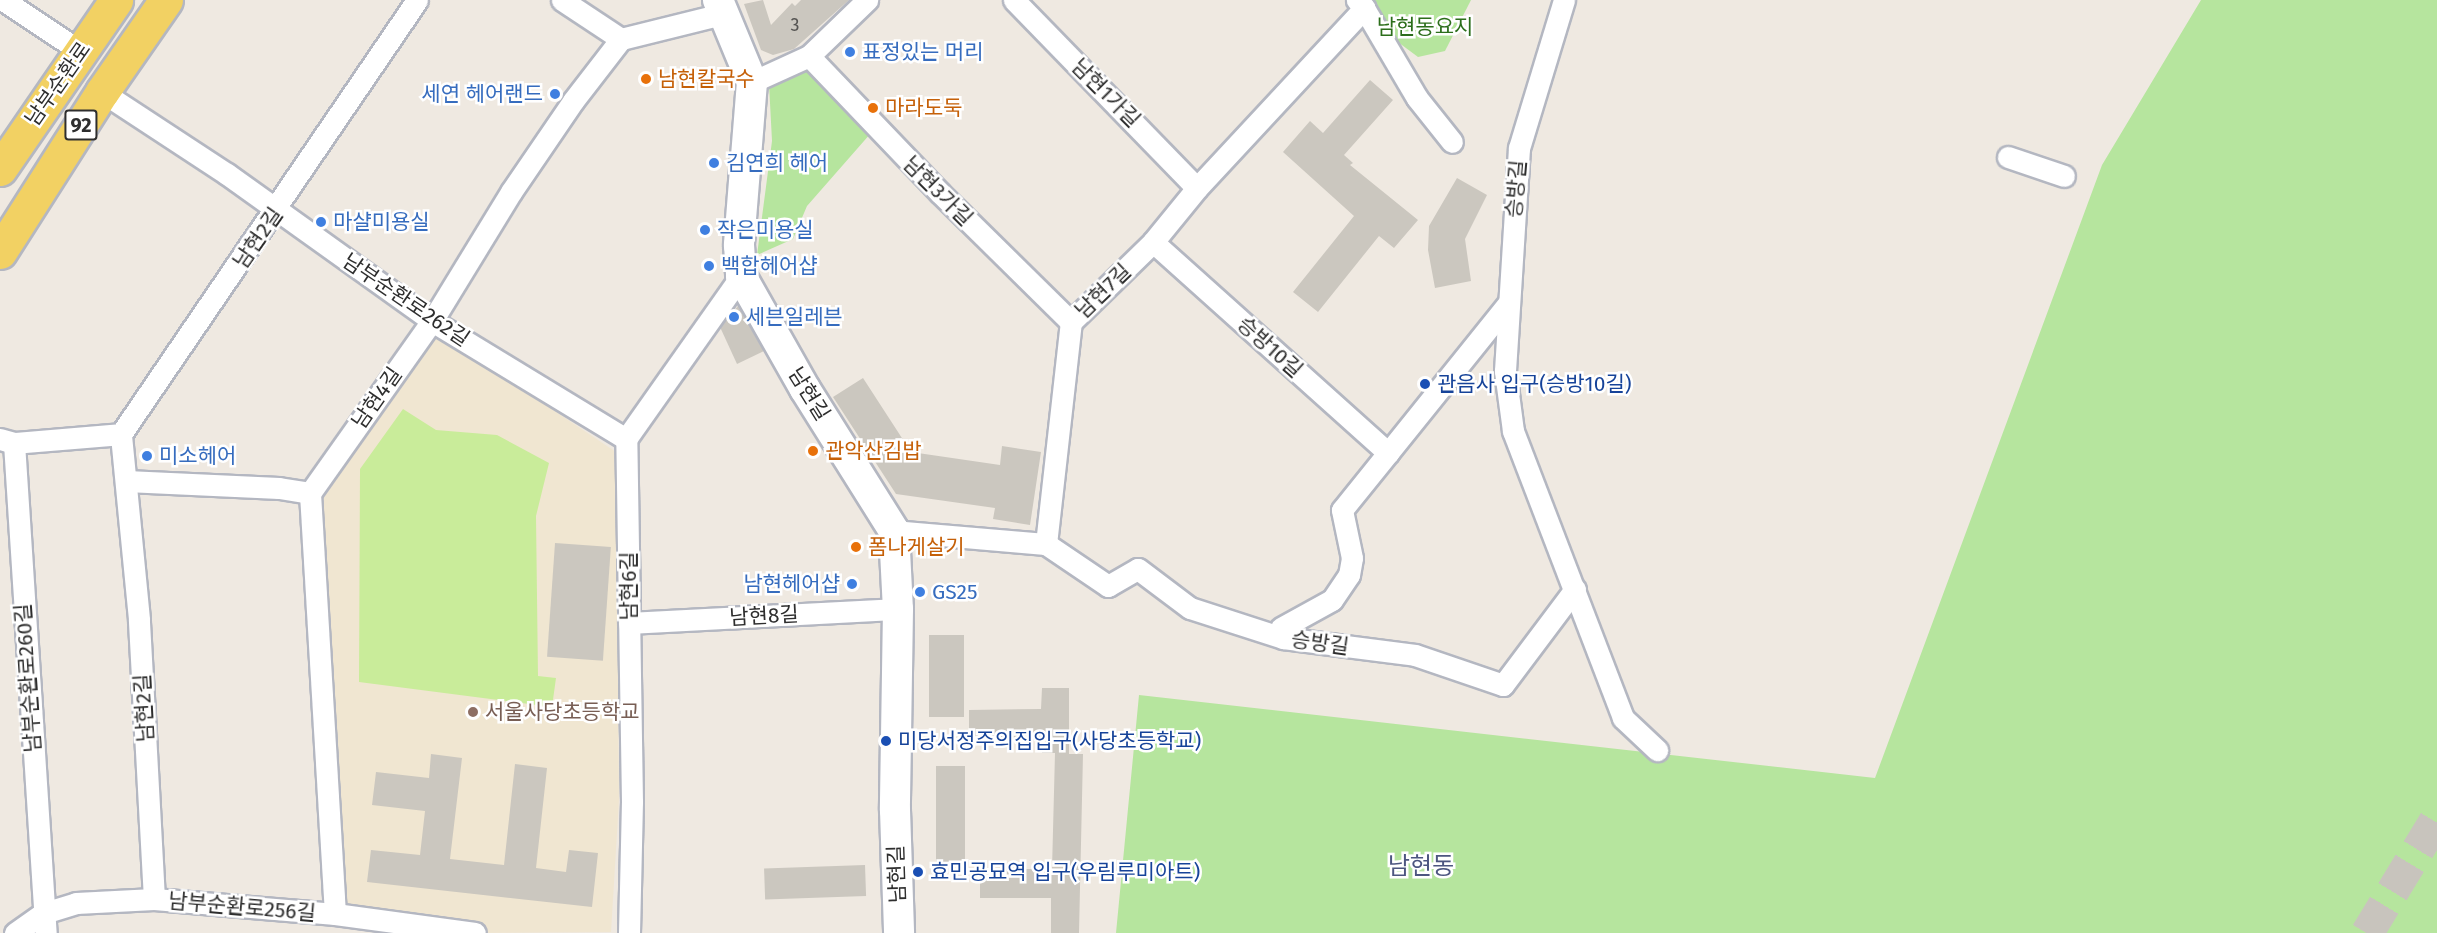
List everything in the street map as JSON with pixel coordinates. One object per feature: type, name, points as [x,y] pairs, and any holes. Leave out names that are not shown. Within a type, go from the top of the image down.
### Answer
[{"type":"main road","name":"남부순환로","points":[[2,161],[116,0]]},
{"type":"main road","name":"남부순환로","points":[[0,252],[102,92],[166,0]]},
{"type":"street","points":[[3,0],[80,51]]},
{"type":"street","name":"남현2길","points":[[154,899],[139,619],[121,434],[277,211],[417,0]]},
{"type":"street","points":[[562,0],[621,39],[720,7]]},
{"type":"street","points":[[752,82],[809,56],[867,0]]},
{"type":"street","name":"남현1가길","points":[[1014,0],[1197,188]]},
{"type":"street","name":"승방길","points":[[1564,0],[1519,148],[1504,371],[1513,431],[1623,718],[1657,750]]},
{"type":"street","name":"남현7길","points":[[1046,544],[1071,322],[1153,242],[1197,188],[1360,4],[1417,98],[1452,142]]},
{"type":"street","name":"남현길","points":[[720,7],[752,82],[739,245],[741,276],[805,389],[894,531],[898,609],[895,810],[899,933]]},
{"type":"street","name":"남현4길","points":[[310,493],[432,321],[511,192],[621,39]]},
{"type":"street","name":"남현3가길","points":[[809,56],[939,193],[1071,322]]},
{"type":"street","name":"남부순환로262길","points":[[102,92],[277,211],[432,321],[626,439]]},
{"type":"street","points":[[2008,157],[2064,176]]},
{"type":"street","name":"승방10길","points":[[1153,242],[1388,453]]},
{"type":"street","points":[[626,439],[741,276]]},
{"type":"street","points":[[1281,628],[1332,600],[1349,575],[1352,558],[1342,510],[1508,304]]},
{"type":"street","name":"남부순환로260길","points":[[45,923],[7,441],[121,434]]},
{"type":"street","name":"남현6길","points":[[626,439],[629,624],[629,933]]},
{"type":"street","points":[[126,481],[279,488],[310,493],[335,914]]},
{"type":"street","points":[[894,531],[1046,544]]},
{"type":"street","name":"승방길","points":[[1046,544],[1108,586],[1138,569],[1190,608],[1283,638],[1415,655],[1503,685],[1575,589]]},
{"type":"street","name":"남현8길","points":[[629,624],[898,609]]},
{"type":"street","name":"남부순환로256길","points":[[15,933],[45,923],[76,903],[154,899],[335,914],[475,933]]},
{"type":"shaded area","name":"서울사당초등학교","points":[[435,331],[616,452],[619,800],[611,932],[475,933],[335,914],[313,514]]},
{"type":"green space","name":"남현동요지","points":[[1355,0],[1471,0],[1445,51],[1418,57],[1375,25]]},
{"type":"green space","points":[[2201,0],[2437,0],[2437,933],[1116,933],[1139,695],[1875,778],[2102,165]]},
{"type":"green space","points":[[808,65],[871,133],[807,206],[793,239],[757,255],[772,141],[769,84]]},
{"type":"green space","points":[[403,409],[436,430],[497,435],[549,463],[536,516],[538,676],[556,678],[552,707],[359,682],[360,469]]},
{"type":"building","points":[[763,0],[771,25],[792,3],[795,6],[801,0],[849,0],[794,49],[773,55],[761,50],[744,4]]},
{"type":"building","points":[[1370,80],[1393,100],[1344,155],[1353,163],[1350,165],[1418,220],[1394,248],[1379,236],[1318,312],[1293,292],[1354,216],[1283,152],[1310,121],[1323,133]]},
{"type":"building","points":[[1457,178],[1487,195],[1465,239],[1471,281],[1435,288],[1428,250],[1429,226]]},
{"type":"building","points":[[738,306],[764,351],[737,364],[720,327]]},
{"type":"building","points":[[863,378],[911,452],[1000,465],[1002,446],[1041,452],[1030,525],[993,519],[995,508],[896,494],[833,397]]},
{"type":"building","points":[[555,543],[611,547],[603,661],[547,657]]},
{"type":"building","points":[[929,635],[964,635],[964,717],[929,717]]},
{"type":"building","points":[[1042,688],[1069,688],[1069,754],[1083,754],[1079,933],[1051,933],[1051,898],[980,898],[980,869],[1052,869],[1055,753],[1042,753],[1042,740],[969,740],[969,710],[1041,709]]},
{"type":"building","points":[[431,754],[462,758],[450,859],[504,865],[515,764],[547,768],[536,868],[566,872],[569,850],[598,853],[592,907],[367,882],[371,850],[420,855],[425,811],[372,805],[376,772],[429,778]]},
{"type":"building","points":[[936,766],[965,766],[965,866],[936,866]]},
{"type":"building","points":[[865,865],[866,896],[765,900],[764,869]]},
{"type":"tunnel","points":[[2367,933],[2437,818]]},
{"type":"place","name":"표정있는 머리","points":[[850,52]]},
{"type":"place","name":"남현칼국수","points":[[646,79]]},
{"type":"place","name":"세연 헤어랜드","points":[[555,94]]},
{"type":"place","name":"마라도둑","points":[[873,108]]},
{"type":"place","name":"김연희 헤어","points":[[714,163]]},
{"type":"place","name":"마샬미용실","points":[[321,222]]},
{"type":"place","name":"작은미용실","points":[[705,230]]},
{"type":"place","name":"백합헤어샵","points":[[709,266]]},
{"type":"place","name":"세븐일레븐","points":[[734,317]]},
{"type":"place","name":"관음사 입구(승방10길)","points":[[1425,384]]},
{"type":"place","name":"관악산김밥","points":[[813,451]]},
{"type":"place","name":"미소헤어","points":[[147,456]]},
{"type":"place","name":"폼나게살기","points":[[856,547]]},
{"type":"place","name":"남현헤어샵","points":[[852,584]]},
{"type":"place","name":"GS25","points":[[920,592]]},
{"type":"place","name":"서울사당초등학교","points":[[473,712]]},
{"type":"place","name":"미당서정주의집입구(사당초등학교)","points":[[886,741]]},
{"type":"place","name":"효민공묘역 입구(우림루미아트)","points":[[918,872]]},
{"type":"district","name":"남현동","points":[[1421,867]]}]
